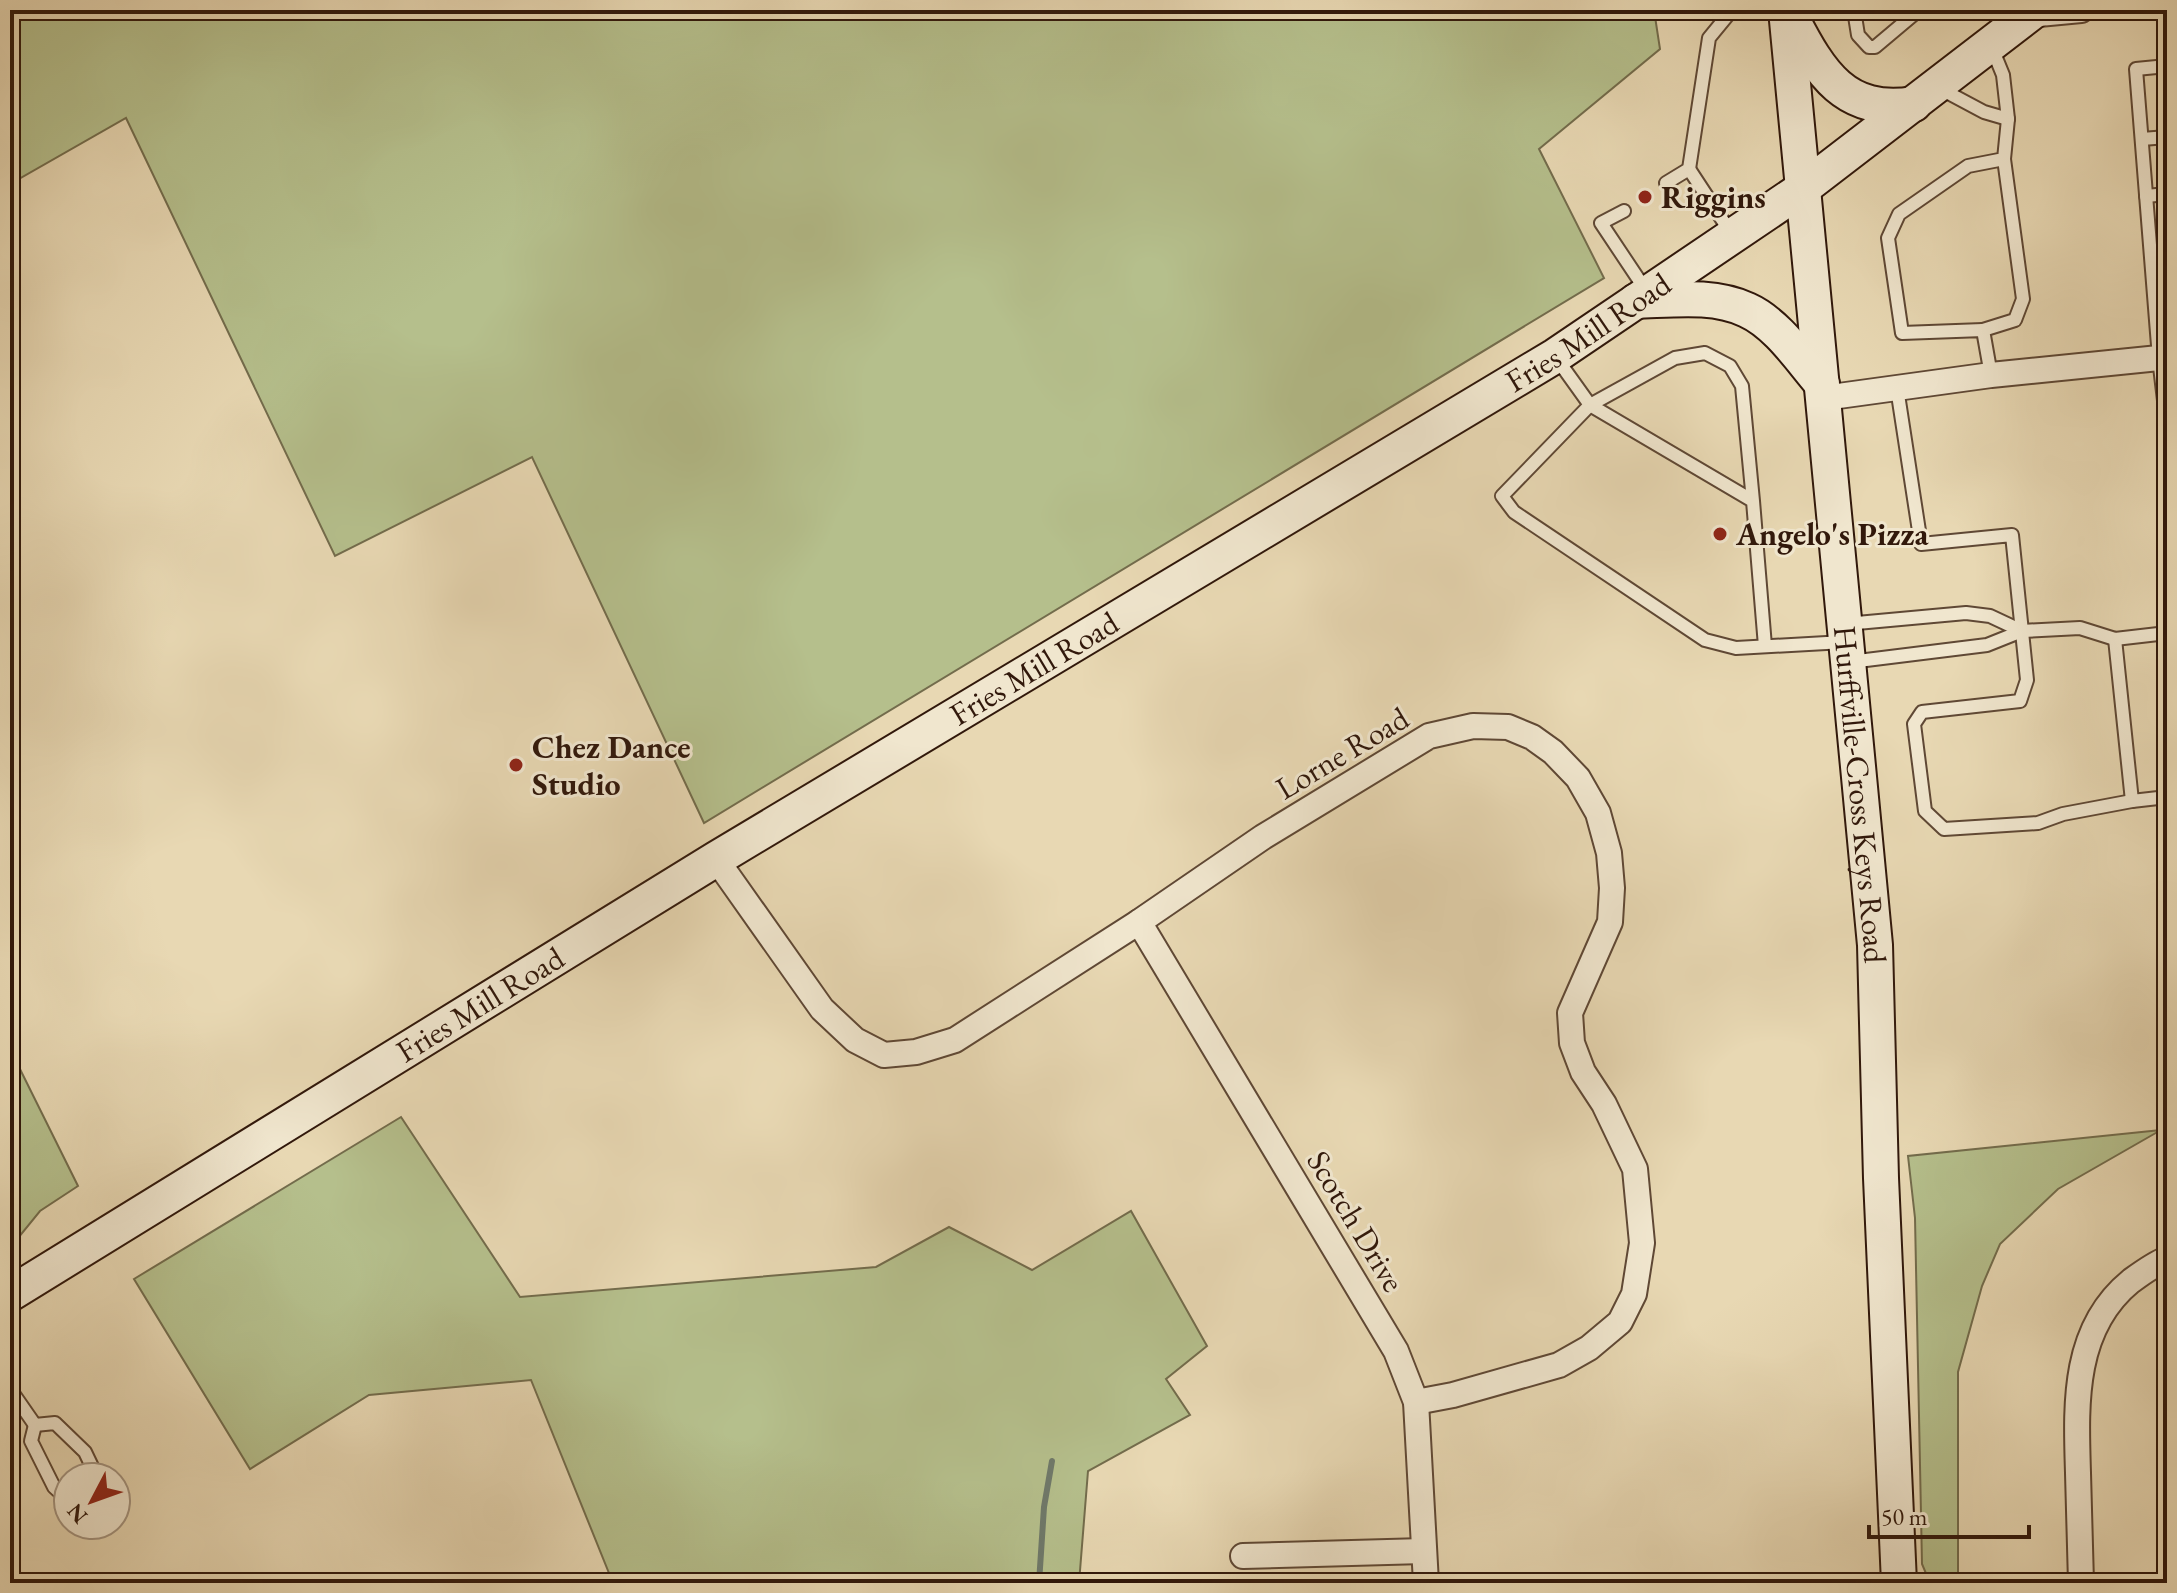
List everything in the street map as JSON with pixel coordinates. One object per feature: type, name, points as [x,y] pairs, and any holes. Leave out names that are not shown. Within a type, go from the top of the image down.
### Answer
[{"type":"main road","points":[[1787,10],[1821,71],[1856,99],[1892,107],[1925,95]]},
{"type":"main road","name":"Hurffville-Cross Keys Road","points":[[1787,10],[1875,945],[1881,1178],[1899,1583]]},
{"type":"main road","name":"Fries Mill Road","points":[[10,1294],[716,859],[1555,356],[1802,189],[2032,13]]},
{"type":"main road","points":[[1642,297],[1699,298],[1747,310],[1772,328],[1823,391]]},
{"type":"street","points":[[2032,13],[2081,10]]},
{"type":"street","points":[[1823,391],[1897,388],[2159,358]]},
{"type":"street","name":"Lorne Road","points":[[716,859],[822,1009],[855,1040],[884,1055],[916,1052],[955,1040],[1139,922],[1263,837],[1429,736],[1473,726],[1508,727],[1532,737],[1553,752],[1578,778],[1598,813],[1609,853],[1612,888],[1610,922],[1570,1013],[1572,1043],[1583,1072],[1604,1104],[1635,1169],[1642,1243],[1634,1294],[1620,1322],[1589,1348],[1559,1365],[1453,1395],[1416,1402]]},
{"type":"street","name":"Scotch Drive","points":[[1139,922],[1396,1351],[1416,1402],[1426,1583]]},
{"type":"street","points":[[2081,1583],[2077,1424],[2082,1363],[2096,1325],[2116,1295],[2137,1276],[2167,1259]]},
{"type":"street","points":[[1243,1556],[1424,1551]]},
{"type":"lane","points":[[1732,10],[1709,38],[1689,169],[1733,236]]},
{"type":"lane","points":[[1854,10],[1858,35],[1869,47],[1875,47],[1919,10]]},
{"type":"lane","points":[[1991,45],[2003,75],[2008,119],[2004,159],[2023,299],[2015,320],[1983,330],[1902,333],[1888,238],[1899,214],[1968,166],[2004,159]]},
{"type":"lane","points":[[2167,66],[2136,69],[2152,262],[2162,324],[2159,358],[2165,388],[2167,426]]},
{"type":"lane","points":[[1925,95],[2008,119]]},
{"type":"lane","points":[[2142,139],[2167,137]]},
{"type":"lane","points":[[1666,183],[1689,169]]},
{"type":"lane","points":[[2146,196],[2167,194]]},
{"type":"lane","points":[[1624,211],[1601,223],[1642,297]]},
{"type":"lane","points":[[2152,262],[2167,261]]},
{"type":"lane","points":[[1983,330],[1991,375]]},
{"type":"lane","points":[[1765,646],[1742,386],[1730,366],[1705,353],[1675,358],[1590,405],[1502,496],[1514,512],[1705,640],[1736,648],[1848,642],[1987,645],[2022,631],[2080,628],[2115,639],[2167,633]]},
{"type":"lane","points":[[1555,356],[1590,405],[1753,501]]},
{"type":"lane","points":[[1897,388],[1921,544],[2012,535],[2027,680],[2020,701],[1922,712],[1914,724],[1925,811],[1944,829],[2038,823],[2063,814],[2167,797]]},
{"type":"lane","points":[[1848,642],[1966,613],[1990,616],[2022,631]]},
{"type":"lane","points":[[2115,639],[2132,801]]},
{"type":"lane","points":[[10,1389],[35,1425],[31,1441],[52,1483]]},
{"type":"lane","points":[[35,1425],[55,1423],[85,1452],[89,1461]]},
{"type":"green space","points":[[10,10],[1654,10],[1660,49],[1539,149],[1604,278],[704,823],[532,457],[335,556],[126,118],[10,184]]},
{"type":"green space","points":[[10,1049],[78,1186],[40,1211],[10,1248]]},
{"type":"green space","points":[[401,1117],[520,1297],[876,1267],[949,1227],[1032,1270],[1131,1211],[1207,1346],[1166,1379],[1190,1415],[1088,1471],[1079,1583],[613,1583],[531,1380],[369,1395],[250,1469],[134,1279]]},
{"type":"green space","points":[[2161,1130],[2058,1189],[2000,1244],[1982,1286],[1958,1372],[1958,1583],[1930,1583],[1922,1564],[1915,1218],[1908,1156]]},
{"type":"waterway","points":[[1039,1583],[1044,1507],[1052,1461]]},
{"type":"place","name":"Riggins","points":[[1645,197]]},
{"type":"place","name":"Angelo's Pizza","points":[[1720,534]]},
{"type":"place","name":"Chez Dance Studio","points":[[516,765]]}]
